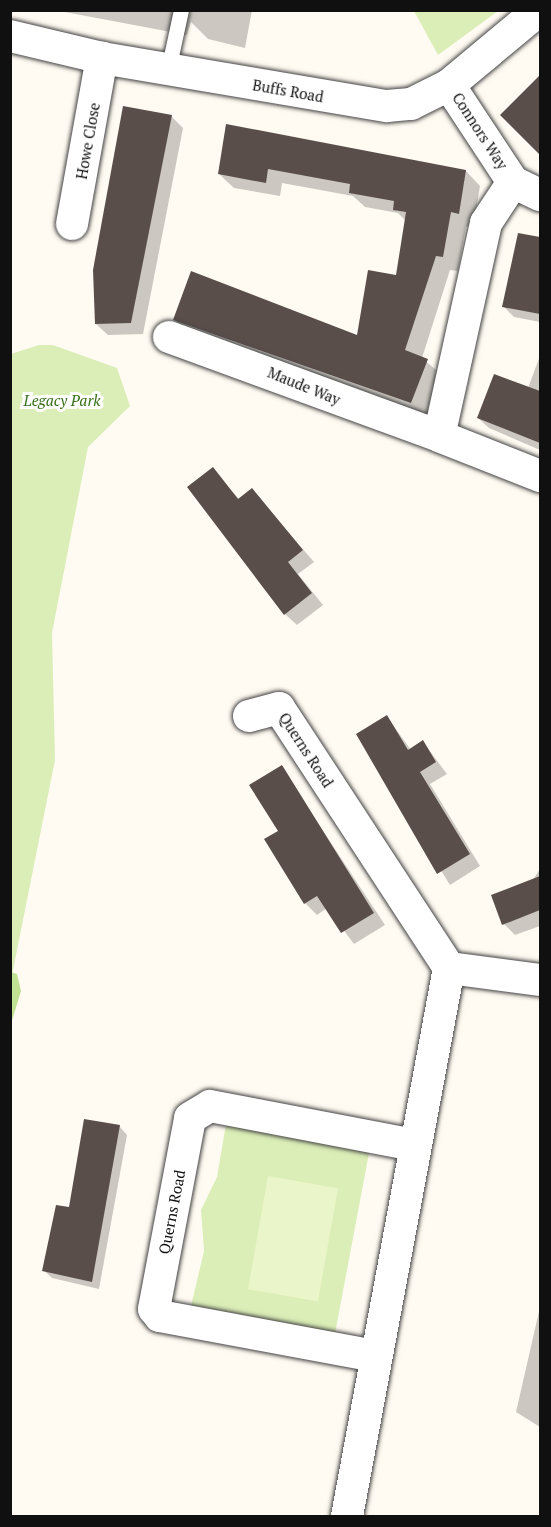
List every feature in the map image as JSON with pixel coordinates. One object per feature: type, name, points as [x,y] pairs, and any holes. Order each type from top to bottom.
[{"type":"street","name":"Buffs Road","points":[[10,36],[102,58],[387,106],[411,104],[449,85],[539,10]]},
{"type":"street","name":"Howe Close","points":[[72,224],[102,58]]},
{"type":"street","name":"Connors Way","points":[[449,85],[527,189]]},
{"type":"street","points":[[439,436],[486,223],[527,189]]},
{"type":"street","name":"Maude Way","points":[[169,336],[540,476]]},
{"type":"street","name":"Querns Road","points":[[249,716],[279,708],[449,968]]},
{"type":"street","points":[[347,1516],[449,968],[540,980]]},
{"type":"street","name":"Querns Road","points":[[375,1356],[160,1316],[154,1309],[190,1119],[210,1106],[415,1145]]},
{"type":"lane","points":[[168,70],[181,10]]},
{"type":"green space","points":[[414,11],[498,11],[438,55]]},
{"type":"green space","name":"Legacy Park","points":[[39,345],[53,345],[117,368],[130,406],[88,447],[52,633],[55,760],[11,980],[11,354]]},
{"type":"green space","points":[[11,972],[17,974],[21,991],[11,1024]]},
{"type":"green space","points":[[226,1124],[369,1153],[334,1339],[191,1306],[204,1251],[201,1210],[217,1177]]},
{"type":"green space","points":[[268,1176],[338,1188],[318,1302],[248,1289]]},
{"type":"building","points":[[540,75],[540,155],[500,115]]},
{"type":"building","points":[[123,106],[172,115],[131,323],[95,324],[93,270]]},
{"type":"building","points":[[226,124],[466,170],[459,214],[451,212],[443,257],[436,256],[405,350],[428,359],[411,403],[173,320],[191,271],[357,335],[368,270],[396,275],[406,212],[393,210],[394,201],[349,193],[350,184],[268,169],[266,183],[218,174]]},
{"type":"building","points":[[518,233],[540,237],[540,314],[502,307]]},
{"type":"building","points":[[494,374],[540,391],[540,443],[477,418]]},
{"type":"building","points":[[213,467],[238,499],[252,488],[303,550],[288,562],[312,593],[284,615],[187,487]]},
{"type":"building","points":[[387,715],[408,750],[423,740],[436,762],[420,772],[470,854],[437,874],[356,734]]},
{"type":"building","points":[[282,765],[374,913],[341,933],[317,896],[304,904],[264,839],[278,831],[249,785]]},
{"type":"building","points":[[540,876],[540,910],[502,925],[491,895]]},
{"type":"building","points":[[84,1119],[120,1125],[92,1282],[42,1271],[56,1205],[69,1207]]}]
